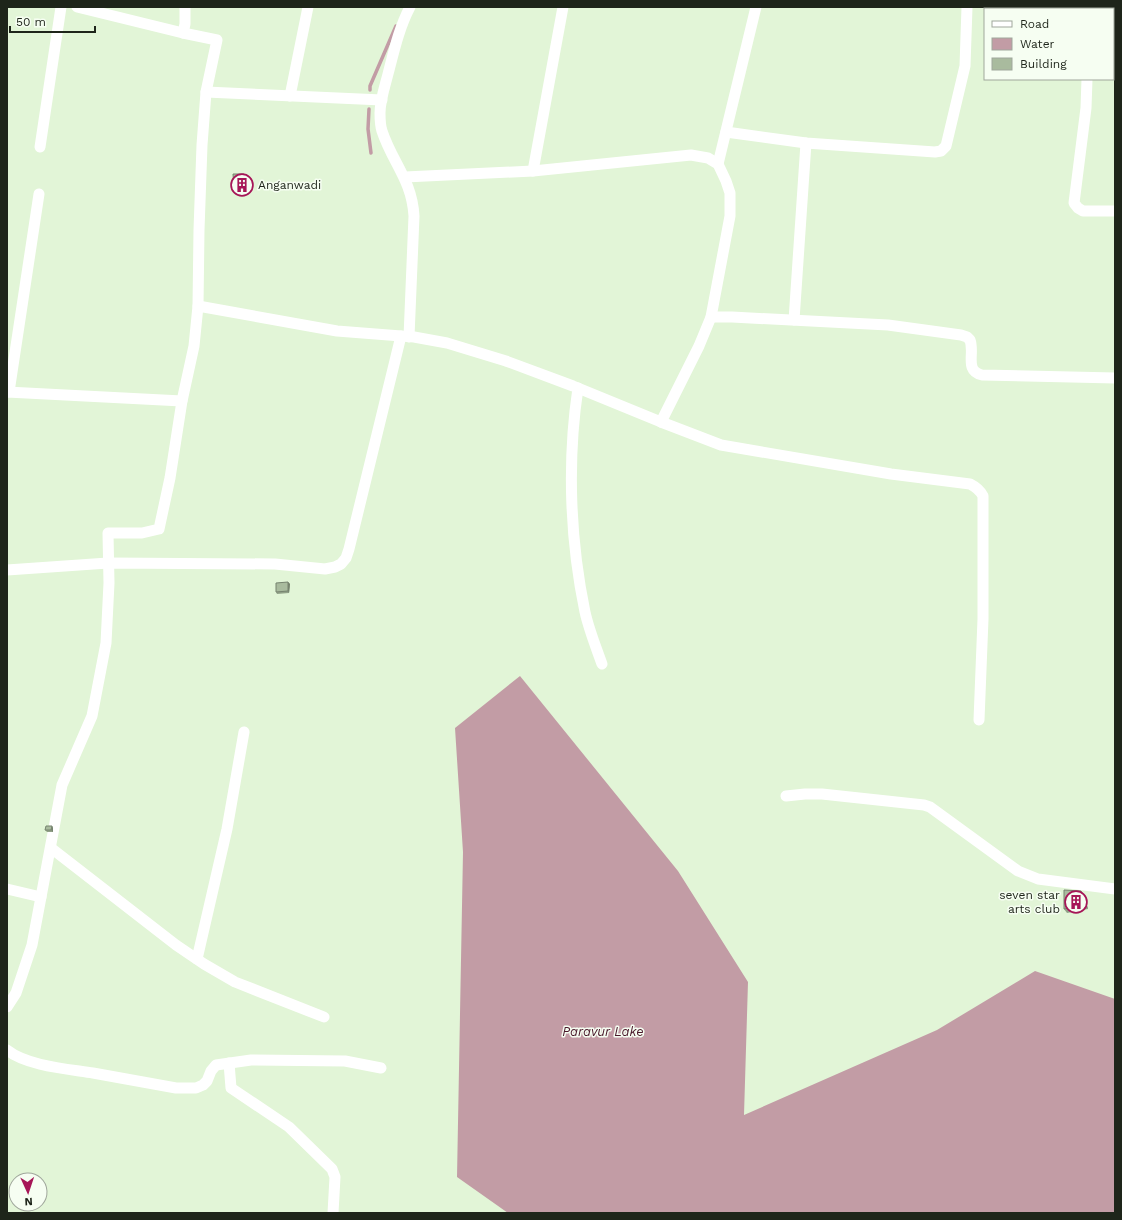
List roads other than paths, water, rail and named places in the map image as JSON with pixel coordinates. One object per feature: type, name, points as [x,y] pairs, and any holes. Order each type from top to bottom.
[{"type":"street","points":[[40,147],[61,7]]},
{"type":"street","points":[[7,1007],[16,993],[32,945],[62,785],[92,716],[106,643],[109,583],[108,533],[142,533],[159,529],[170,478],[182,401],[194,346],[198,306],[199,230],[206,92],[217,40],[77,7]]},
{"type":"street","points":[[183,33],[185,24],[185,7]]},
{"type":"street","points":[[290,96],[308,7]]},
{"type":"street","points":[[7,570],[108,563],[275,564],[335,568],[346,558],[350,549],[405,336],[414,202],[405,177],[382,131],[380,117],[382,100],[400,32],[404,18],[410,7]]},
{"type":"street","points":[[534,171],[563,7]]},
{"type":"street","points":[[718,164],[756,7]]},
{"type":"street","points":[[726,132],[806,143],[935,152],[941,151],[946,146],[965,66],[967,7]]},
{"type":"street","points":[[1087,80],[1086,108],[1074,203],[1083,211],[1115,211]]},
{"type":"street","points":[[206,92],[382,100]]},
{"type":"street","points":[[794,320],[806,143]]},
{"type":"street","points":[[405,177],[534,171],[691,156],[708,158],[718,164],[730,193],[730,216],[710,317],[699,346],[661,422]]},
{"type":"street","points":[[39,194],[12,339],[8,392],[182,401]]},
{"type":"street","points":[[198,306],[337,331],[405,336],[447,343],[499,359],[578,388],[722,445],[891,474],[970,484],[975,486],[983,496],[983,619],[979,720]]},
{"type":"street","points":[[710,317],[888,325],[961,335],[967,337],[972,343],[971,366],[977,374],[1115,378]]},
{"type":"street","points":[[578,388],[573,431],[572,505],[578,570],[582,594],[586,614],[602,664]]},
{"type":"street","points":[[196,959],[227,829],[244,732]]},
{"type":"street","points":[[786,796],[822,794],[924,805],[930,807],[1018,871],[1028,876],[1038,879],[1115,889]]},
{"type":"street","points":[[51,848],[196,959],[235,982],[324,1017]]},
{"type":"street","points":[[7,889],[41,897]]},
{"type":"street","points":[[7,1050],[12,1054],[32,1062],[176,1088],[196,1088],[203,1085],[216,1065],[251,1060],[345,1061],[381,1068]]},
{"type":"street","points":[[229,1063],[231,1088],[289,1127],[326,1161],[332,1169],[335,1177],[333,1213]]},
{"type":"water","name":"Paravur Lake","points":[[520,676],[678,871],[748,982],[744,1115],[937,1030],[1035,971],[1115,999],[1115,1213],[508,1213],[457,1177],[463,852],[455,728]]},
{"type":"waterway","points":[[370,90],[370,86],[396,26]]},
{"type":"waterway","points":[[369,109],[368,129],[371,153]]},
{"type":"place","name":"Anganwadi","points":[[242,185]]},
{"type":"place","name":"seven star arts club","points":[[1076,902]]}]
